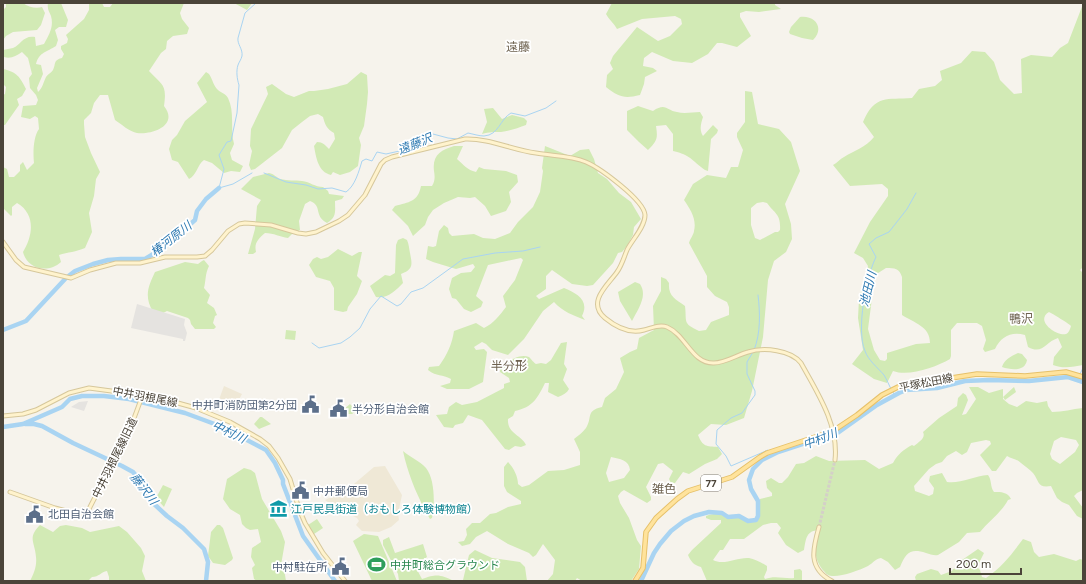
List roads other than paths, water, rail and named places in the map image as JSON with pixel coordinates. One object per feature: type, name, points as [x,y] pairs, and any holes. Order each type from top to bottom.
[{"type":"main road","name":"平塚松田線","points":[[635,581],[643,568],[645,539],[648,528],[656,518],[683,495],[695,488],[732,477],[767,453],[834,432],[857,416],[882,395],[891,390],[907,385],[983,374],[1017,376],[1066,372],[1083,377]]},
{"type":"street","points":[[3,242],[16,260],[24,267],[71,278],[90,270],[116,263],[140,263],[165,257],[205,256],[228,231],[239,224],[271,225],[302,234],[316,232],[348,215],[365,195],[378,168],[384,160],[436,146],[470,139],[494,143],[537,154],[578,159],[592,164],[607,174],[634,198],[645,214],[643,224],[627,250],[622,265],[600,295],[598,305],[602,315],[609,321],[629,331],[638,331],[660,326],[668,328],[679,336],[702,360],[709,363],[723,362],[756,350],[771,350],[791,354],[798,358],[828,416],[834,432],[836,442],[835,460]]},
{"type":"street","name":"中井羽根尾線","points":[[3,416],[22,414],[36,410],[78,390],[97,389],[177,402],[212,414],[247,432],[269,446],[290,479],[299,509],[316,543],[345,581]]},
{"type":"street","name":"中井羽根尾線旧道","points":[[10,492],[55,508],[80,514],[90,510],[116,460],[143,396]]},
{"type":"street","points":[[818,527],[814,549],[815,563],[822,574],[832,581]]},
{"type":"waterway","name":"椿河原川","points":[[252,173],[233,184],[219,188],[224,169],[219,155],[227,142],[231,141],[237,113],[239,85],[237,70],[242,57],[238,38],[245,13],[256,3]]},
{"type":"waterway","name":"遠藤沢","points":[[264,173],[286,182],[306,185],[318,189],[332,188],[346,192],[352,186],[362,161],[366,159],[372,161],[377,152],[386,154],[404,150],[418,140],[433,134],[457,139],[468,133],[482,136],[489,135],[493,133],[511,113],[525,116],[546,108],[556,101]]},
{"type":"waterway","name":"椿河原川","points":[[3,330],[26,321],[66,278],[75,271],[108,260],[145,259],[163,248],[195,220],[197,211],[206,199],[219,188]]},
{"type":"waterway","name":"池田川","points":[[891,389],[884,375],[866,354],[862,342],[863,304],[872,266],[876,257],[869,244],[876,238],[889,232],[907,209],[916,193]]},
{"type":"waterway","points":[[312,343],[319,348],[341,343],[360,328],[370,309],[381,296],[397,306],[401,304],[411,292],[423,288],[463,259],[495,253],[523,251],[540,247]]},
{"type":"waterway","points":[[754,350],[759,330],[758,295]]},
{"type":"waterway","points":[[753,352],[747,362],[747,374],[755,391],[755,395],[742,413],[731,418],[717,430],[716,444],[726,456],[731,466],[768,450],[768,452]]},
{"type":"waterway","points":[[1080,374],[1083,368]]},
{"type":"waterway","name":"中村川","points":[[641,581],[654,553],[660,544],[671,531],[684,521],[694,516],[709,512],[722,513],[728,517],[739,516],[748,521],[756,520],[758,516],[758,501],[751,489],[749,480],[753,469],[762,460],[778,452],[839,432],[877,405],[899,393],[906,390],[937,388],[965,381],[1029,381],[1068,377],[1083,382]]},
{"type":"waterway","name":"池田川","points":[[893,392],[895,396]]},
{"type":"waterway","name":"中村川","points":[[3,427],[23,424],[62,407],[70,399],[82,396],[104,396],[129,399],[185,413],[220,426],[266,450],[275,463],[283,480],[283,484],[303,536],[335,581]]},
{"type":"waterway","name":"藤沢川","points":[[25,424],[42,426],[133,472],[143,484],[153,503],[183,528],[204,549],[208,562],[206,581]]},
{"type":"tunnel","points":[[819,527],[835,460]]},
{"type":"place","name":"中井町消防団第2分団","points":[[310,405]]},
{"type":"place","name":"半分形自治会館","points":[[339,409]]},
{"type":"place","name":"中井郵便局","points":[[300,491]]},
{"type":"place","name":"江戸民具街道（おもしろ体験博物館）","points":[[278,509]]},
{"type":"place","name":"北田自治会館","points":[[35,514]]},
{"type":"place","name":"中井町総合グラウンド","points":[[377,565]]},
{"type":"place","name":"中村駐在所","points":[[340,567]]},
{"type":"district","name":"遠藤","points":[[518,47]]},
{"type":"district","name":"鴨沢","points":[[1021,319]]},
{"type":"district","name":"半分形","points":[[509,366]]},
{"type":"district","name":"雑色","points":[[664,489]]}]
